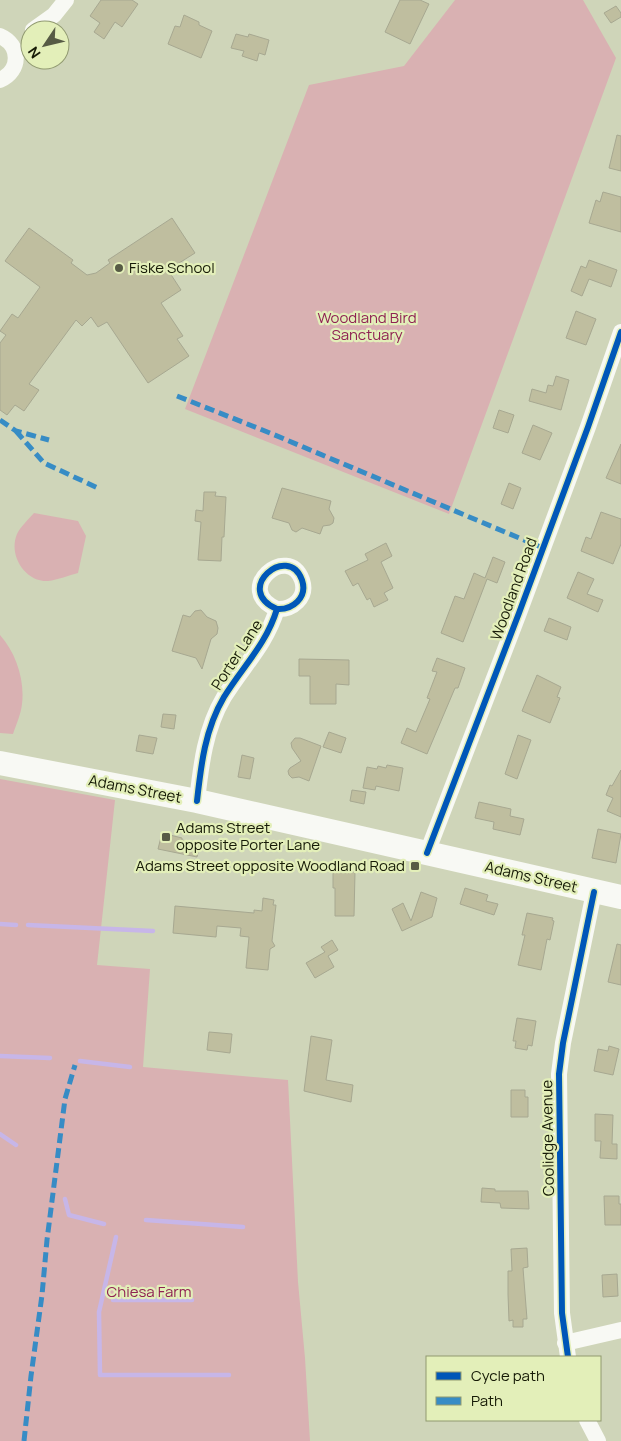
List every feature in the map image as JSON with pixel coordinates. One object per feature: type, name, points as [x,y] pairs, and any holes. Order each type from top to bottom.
[{"type":"main road","name":"Adams Street","points":[[0,763],[197,801],[621,898]]},
{"type":"street","points":[[46,20],[58,11],[66,0]]},
{"type":"street","points":[[0,80],[9,75],[15,68],[16,53],[6,40],[20,35]]},
{"type":"street","name":"Woodland Road","points":[[427,853],[585,436],[621,332]]},
{"type":"street","name":"Porter Lane","points":[[197,801],[203,750],[218,708],[267,635],[276,609]]},
{"type":"street","name":"Coolidge Avenue","points":[[566,1350],[562,1313],[559,1074],[563,1043],[594,892]]},
{"type":"street","points":[[566,1350],[621,1330]]},
{"type":"street","points":[[588,1421],[598,1441]]},
{"type":"green space","name":"Woodland Bird Sanctuary","points":[[455,0],[583,0],[616,58],[449,514],[185,409],[309,85],[404,66]]},
{"type":"green space","points":[[34,513],[78,521],[86,536],[78,573],[48,581],[32,577],[21,566],[15,550],[15,542],[17,534]]},
{"type":"green space","points":[[0,635],[11,650],[21,676],[23,695],[20,716],[13,734],[0,733]]},
{"type":"green space","name":"Chiesa Farm","points":[[0,779],[115,800],[97,965],[150,969],[143,1067],[288,1080],[298,1282],[310,1441],[0,1441]]},
{"type":"building","points":[[101,0],[132,0],[138,4],[122,27],[115,22],[104,39],[94,32],[100,23],[90,16]]},
{"type":"building","points":[[400,0],[420,0],[429,4],[410,44],[385,32]]},
{"type":"building","points":[[616,6],[621,13],[621,17],[611,23],[604,13]]},
{"type":"building","points":[[184,15],[212,31],[201,58],[168,44],[175,26],[180,27]]},
{"type":"building","points":[[236,34],[248,37],[249,34],[269,40],[265,55],[259,53],[257,61],[242,56],[244,51],[231,48]]},
{"type":"building","points":[[617,135],[621,136],[621,171],[609,168]]},
{"type":"building","points":[[603,192],[621,197],[621,232],[589,223],[596,200],[600,202]]},
{"type":"building","points":[[172,218],[195,253],[168,270],[181,290],[161,303],[183,336],[177,339],[189,356],[148,383],[107,322],[98,327],[91,317],[82,326],[76,320],[29,384],[39,390],[24,411],[15,405],[7,415],[0,410],[0,343],[6,335],[0,331],[12,314],[18,318],[40,287],[5,261],[29,228],[73,260],[71,263],[87,275],[96,273],[110,263],[108,260]]},
{"type":"building","points":[[589,260],[617,270],[611,287],[589,279],[582,296],[571,291],[581,266],[586,268]]},
{"type":"building","points":[[576,311],[596,319],[586,345],[566,338]]},
{"type":"building","points":[[556,376],[569,380],[561,410],[529,401],[532,389],[546,393],[548,385],[553,386]]},
{"type":"building","points":[[499,410],[514,415],[508,433],[493,428]]},
{"type":"building","points":[[533,425],[552,433],[540,460],[522,453]]},
{"type":"building","points":[[621,444],[621,484],[606,478]]},
{"type":"building","points":[[509,483],[521,488],[513,509],[501,504]]},
{"type":"building","points":[[282,488],[331,501],[329,509],[334,518],[333,523],[323,526],[320,534],[302,528],[296,532],[292,530],[289,523],[272,518]]},
{"type":"building","points":[[204,492],[216,492],[215,496],[226,497],[221,561],[198,560],[201,522],[195,521],[196,510],[203,511]]},
{"type":"building","points":[[601,512],[621,519],[621,544],[613,564],[581,551],[586,537],[591,539]]},
{"type":"building","points":[[386,543],[392,556],[381,562],[393,588],[384,593],[388,600],[374,607],[370,598],[367,600],[358,583],[353,586],[345,571],[368,560],[365,554]]},
{"type":"building","points":[[493,557],[505,562],[497,583],[487,579],[463,642],[441,633],[455,596],[464,599],[474,573],[485,578]]},
{"type":"building","points":[[578,572],[594,579],[587,594],[603,600],[598,612],[567,598]]},
{"type":"building","points":[[201,610],[207,617],[216,621],[218,628],[217,634],[211,639],[202,669],[196,658],[172,651],[183,615],[190,617],[195,611]]},
{"type":"building","points":[[549,618],[571,627],[567,640],[544,631]]},
{"type":"building","points":[[437,658],[465,668],[458,688],[455,688],[427,754],[401,743],[407,728],[416,732],[430,699],[427,698],[437,672],[432,671]]},
{"type":"building","points":[[299,659],[349,660],[349,685],[336,684],[336,704],[310,704],[310,676],[299,676]]},
{"type":"building","points":[[537,675],[561,687],[557,697],[560,698],[550,723],[522,711]]},
{"type":"building","points":[[163,714],[176,715],[174,729],[161,727]]},
{"type":"building","points":[[329,732],[346,738],[341,753],[323,747]]},
{"type":"building","points":[[139,735],[157,738],[153,754],[136,751]]},
{"type":"building","points":[[518,735],[531,740],[517,779],[505,774]]},
{"type":"building","points":[[295,738],[321,746],[309,781],[299,777],[292,778],[289,775],[288,771],[290,768],[301,761],[292,748],[291,743]]},
{"type":"building","points":[[242,755],[254,758],[250,779],[238,777]]},
{"type":"building","points":[[387,765],[403,768],[399,791],[376,786],[375,790],[363,788],[367,767],[377,769],[378,766],[386,768]]},
{"type":"building","points":[[621,770],[621,817],[607,811],[613,798],[606,795],[610,785],[612,786]]},
{"type":"building","points":[[352,790],[366,792],[364,804],[350,801]]},
{"type":"building","points":[[479,802],[511,809],[510,816],[524,819],[520,835],[493,829],[494,822],[475,818]]},
{"type":"building","points":[[598,829],[621,834],[616,863],[592,858]]},
{"type":"building","points":[[162,833],[200,844],[197,857],[158,849]]},
{"type":"building","points":[[333,872],[355,872],[354,916],[335,916]]},
{"type":"building","points":[[465,888],[488,895],[486,901],[498,904],[494,915],[460,904]]},
{"type":"building","points":[[421,892],[437,898],[432,917],[402,931],[392,909],[403,903],[411,921]]},
{"type":"building","points":[[263,898],[274,900],[273,905],[276,905],[272,941],[275,946],[270,949],[268,970],[246,968],[249,937],[240,936],[241,928],[217,926],[216,937],[173,933],[175,906],[254,913],[254,910],[262,911]]},
{"type":"building","points":[[527,913],[553,918],[552,920],[554,921],[550,940],[547,939],[541,970],[518,965],[525,935],[522,935]]},
{"type":"building","points":[[332,940],[338,950],[328,956],[334,967],[315,978],[306,963],[325,952],[321,947]]},
{"type":"building","points":[[617,944],[621,945],[621,985],[608,982]]},
{"type":"building","points":[[517,1018],[536,1021],[532,1046],[528,1045],[527,1050],[515,1048],[516,1041],[513,1041]]},
{"type":"building","points":[[209,1032],[232,1034],[230,1053],[207,1050]]},
{"type":"building","points":[[311,1036],[332,1040],[326,1080],[353,1085],[351,1102],[304,1091]]},
{"type":"building","points":[[609,1046],[619,1049],[613,1075],[594,1071],[598,1049],[608,1051]]},
{"type":"building","points":[[511,1090],[525,1090],[525,1097],[528,1097],[528,1117],[511,1117]]},
{"type":"building","points":[[595,1114],[613,1115],[612,1144],[617,1144],[617,1159],[600,1158],[601,1141],[595,1141]]},
{"type":"building","points":[[482,1188],[495,1189],[495,1191],[528,1191],[529,1209],[501,1208],[500,1203],[481,1202]]},
{"type":"building","points":[[604,1196],[619,1196],[621,1225],[605,1225]]},
{"type":"building","points":[[527,1248],[528,1267],[523,1268],[527,1319],[523,1319],[523,1327],[513,1327],[513,1320],[509,1321],[508,1294],[508,1271],[512,1271],[511,1249]]},
{"type":"building","points":[[617,1274],[618,1296],[603,1297],[602,1275]]},
{"type":"waterway","points":[[0,924],[16,925]]},
{"type":"waterway","points":[[28,925],[153,931]]},
{"type":"waterway","points":[[0,1056],[50,1058]]},
{"type":"waterway","points":[[80,1061],[130,1067]]},
{"type":"waterway","points":[[0,1134],[16,1145]]},
{"type":"waterway","points":[[65,1199],[69,1215],[104,1224]]},
{"type":"waterway","points":[[146,1220],[243,1227]]},
{"type":"waterway","points":[[116,1237],[99,1312],[100,1375],[229,1375]]},
{"type":"waterway","points":[[113,1300],[192,1300]]},
{"type":"marked path","points":[[177,396],[543,548]]},
{"type":"marked path","points":[[0,420],[16,431],[49,440]]},
{"type":"marked path","points":[[16,431],[44,463],[98,488]]},
{"type":"marked path","points":[[24,1441],[65,1099],[75,1065]]},
{"type":"cycle path","points":[[427,853],[519,613],[621,332]]},
{"type":"cycle path","points":[[197,801],[208,734],[224,697],[267,634],[277,609],[293,605],[303,592],[302,580],[295,570],[286,566],[276,567],[267,573],[261,581],[260,591],[265,601],[277,609]]},
{"type":"cycle path","points":[[568,1356],[562,1313],[559,1074],[563,1043],[594,892]]},
{"type":"place","name":"Fiske School","points":[[119,268]]},
{"type":"place","name":"Adams Street opposite Porter Lane","points":[[166,837]]},
{"type":"place","name":"Adams Street opposite Woodland Road","points":[[415,866]]}]
